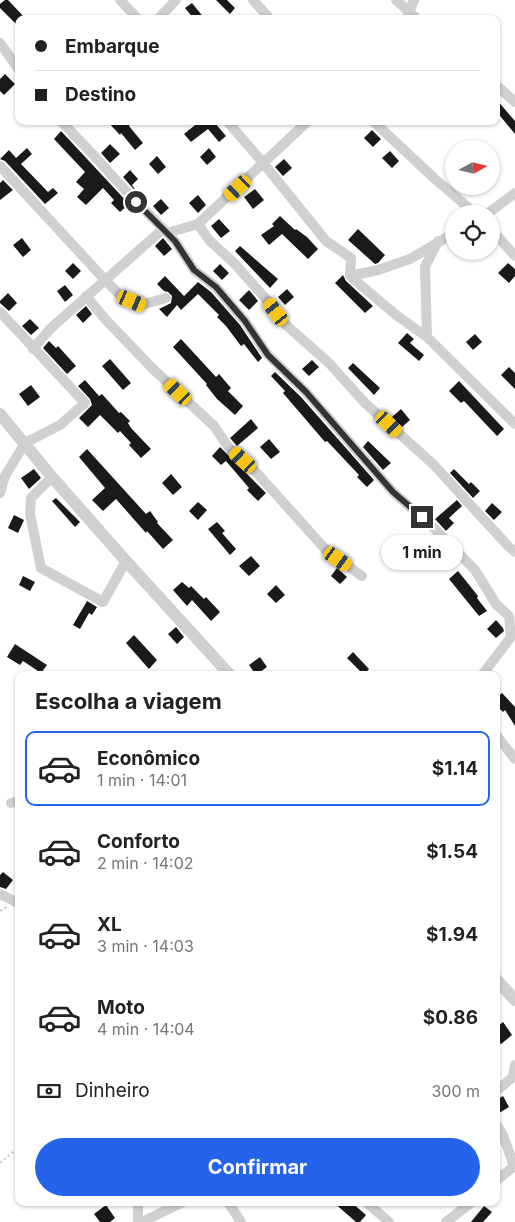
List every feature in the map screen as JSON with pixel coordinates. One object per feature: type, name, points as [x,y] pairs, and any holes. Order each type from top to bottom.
[{"type":"street","points":[[120,0],[134,15]]},
{"type":"street","points":[[162,15],[176,0]]},
{"type":"street","points":[[253,0],[266,15]]},
{"type":"street","points":[[396,0],[409,15]]},
{"type":"street","points":[[411,15],[414,0]]},
{"type":"street","points":[[0,43],[15,64]]},
{"type":"street","points":[[500,88],[515,102]]},
{"type":"street","points":[[65,125],[175,241],[194,270],[216,287],[245,321],[268,355],[306,392],[393,492],[436,530],[475,570],[496,604],[512,620],[511,637],[485,671]]},
{"type":"street","points":[[230,125],[326,241],[351,258],[350,276]]},
{"type":"street","points":[[33,349],[86,296],[165,231],[198,224],[304,125]]},
{"type":"street","points":[[377,125],[465,205]]},
{"type":"street","points":[[0,166],[122,297],[141,305],[166,298]]},
{"type":"street","points":[[499,205],[515,193]]},
{"type":"street","points":[[198,224],[209,240],[260,291],[286,325],[329,363],[365,403],[434,464],[515,552]]},
{"type":"street","points":[[350,276],[378,270],[410,259],[445,238]]},
{"type":"street","points":[[500,240],[515,256]]},
{"type":"street","points":[[427,337],[425,267],[438,241]]},
{"type":"street","points":[[350,276],[396,315],[427,337],[458,365],[515,424]]},
{"type":"street","points":[[86,296],[153,369],[214,426],[229,448],[256,472],[326,550],[362,576]]},
{"type":"street","points":[[0,312],[85,403],[60,425],[25,443],[5,476],[0,493]]},
{"type":"street","points":[[0,414],[52,477],[223,671]]},
{"type":"street","points":[[52,477],[31,498],[30,514],[41,568],[103,602],[126,561]]},
{"type":"street","points":[[500,740],[515,759]]},
{"type":"street","points":[[0,894],[15,902]]},
{"type":"street","points":[[500,983],[515,1000]]},
{"type":"street","points":[[500,1088],[513,1077],[515,1065]]},
{"type":"street","points":[[500,1130],[514,1166],[500,1178]]},
{"type":"street","points":[[138,1206],[138,1222]]},
{"type":"street","points":[[142,1222],[175,1206]]},
{"type":"street","points":[[231,1206],[241,1222]]},
{"type":"street","points":[[371,1206],[389,1222]]},
{"type":"street","points":[[446,1222],[467,1206]]},
{"type":"path","points":[[0,1163],[15,1151]]},
{"type":"building","points":[[8,0],[22,15],[15,15],[15,23],[0,8],[0,4]]},
{"type":"building","points":[[216,0],[227,0],[235,8],[230,14]]},
{"type":"building","points":[[192,3],[202,15],[191,15],[185,8]]},
{"type":"building","points":[[5,74],[15,84],[4,95],[0,91],[0,79]]},
{"type":"building","points":[[500,104],[515,121],[515,134],[500,116]]},
{"type":"building","points":[[111,125],[130,125],[143,143],[135,150],[121,133],[120,135]]},
{"type":"building","points":[[195,125],[217,125],[226,136],[219,142],[208,129],[191,142],[184,134]]},
{"type":"building","points":[[372,130],[381,139],[373,147],[364,138]]},
{"type":"building","points":[[61,131],[129,204],[120,212],[111,203],[114,200],[103,188],[86,205],[77,197],[84,189],[76,182],[85,172],[54,139]]},
{"type":"building","points":[[110,144],[120,154],[110,163],[101,153]]},
{"type":"building","points":[[27,148],[32,154],[21,164],[48,192],[53,188],[58,193],[45,204],[5,161],[0,159],[9,150],[16,158]]},
{"type":"building","points":[[209,148],[216,157],[207,165],[200,157]]},
{"type":"building","points":[[390,151],[399,161],[392,168],[382,158]]},
{"type":"building","points":[[157,156],[166,167],[158,174],[149,164]]},
{"type":"building","points":[[284,159],[292,168],[283,176],[275,167]]},
{"type":"building","points":[[130,170],[138,179],[132,185],[138,194],[123,177]]},
{"type":"building","points":[[3,180],[13,190],[0,200],[0,183]]},
{"type":"building","points":[[255,189],[264,200],[253,209],[244,197]]},
{"type":"building","points":[[198,195],[206,205],[198,213],[189,203]]},
{"type":"building","points":[[161,199],[169,208],[161,215],[153,206]]},
{"type":"building","points":[[280,216],[295,230],[307,237],[318,249],[308,259],[282,234],[269,245],[261,235],[274,226],[272,224]]},
{"type":"building","points":[[219,219],[230,231],[221,238],[211,226]]},
{"type":"building","points":[[358,229],[385,255],[378,263],[375,264],[348,240]]},
{"type":"building","points":[[22,238],[31,250],[23,257],[13,245]]},
{"type":"building","points":[[163,238],[172,249],[164,256],[155,246]]},
{"type":"building","points":[[240,246],[278,279],[270,288],[235,251]]},
{"type":"building","points":[[73,263],[81,271],[73,279],[65,271]]},
{"type":"building","points":[[508,263],[515,269],[515,276],[509,283],[498,273]]},
{"type":"building","points":[[220,264],[229,273],[222,280],[213,271]]},
{"type":"building","points":[[343,275],[346,281],[373,306],[365,313],[335,283]]},
{"type":"building","points":[[165,276],[184,296],[198,282],[211,292],[240,325],[262,358],[258,362],[244,344],[241,346],[217,317],[219,315],[198,294],[181,310],[177,305],[167,317],[159,309],[171,303],[172,296],[157,284]]},
{"type":"building","points":[[65,285],[73,295],[65,302],[57,291]]},
{"type":"building","points":[[287,289],[294,297],[285,305],[278,297]]},
{"type":"building","points":[[249,290],[258,301],[249,310],[239,300]]},
{"type":"building","points":[[8,293],[17,303],[9,311],[0,303]]},
{"type":"building","points":[[86,306],[92,314],[83,323],[76,315]]},
{"type":"building","points":[[30,319],[39,328],[31,335],[22,326]]},
{"type":"building","points":[[407,333],[414,339],[410,343],[424,355],[419,361],[398,343]]},
{"type":"building","points":[[475,334],[482,342],[473,350],[466,342]]},
{"type":"building","points":[[181,339],[216,377],[219,374],[231,388],[228,391],[243,406],[235,415],[217,399],[207,384],[173,347]]},
{"type":"building","points":[[49,341],[56,348],[58,346],[76,366],[67,374],[43,348]]},
{"type":"building","points":[[110,359],[131,383],[123,390],[102,366]]},
{"type":"building","points":[[312,360],[319,367],[309,376],[302,369]]},
{"type":"building","points":[[353,363],[380,388],[374,395],[348,368]]},
{"type":"building","points":[[509,367],[515,373],[515,389],[501,375]]},
{"type":"building","points":[[275,372],[301,397],[374,480],[367,487],[357,477],[359,475],[327,441],[325,442],[283,393],[285,391],[271,376]]},
{"type":"building","points":[[85,380],[99,396],[102,394],[119,413],[121,412],[130,421],[128,423],[131,428],[151,449],[141,458],[120,431],[118,433],[100,415],[88,427],[79,418],[92,405],[90,399],[78,386]]},
{"type":"building","points":[[459,381],[504,429],[497,436],[464,401],[461,403],[449,391]]},
{"type":"building","points":[[31,385],[40,397],[28,406],[19,394]]},
{"type":"building","points":[[401,409],[410,420],[402,427],[392,417]]},
{"type":"building","points":[[251,419],[258,428],[237,446],[230,438]]},
{"type":"building","points":[[269,439],[280,452],[271,459],[260,447]]},
{"type":"building","points":[[368,441],[391,463],[383,470],[363,447]]},
{"type":"building","points":[[220,447],[266,493],[258,501],[247,490],[249,488],[226,461],[221,465],[212,456]]},
{"type":"building","points":[[87,449],[146,514],[150,511],[157,523],[173,540],[163,549],[116,499],[103,511],[92,500],[105,488],[79,457]]},
{"type":"building","points":[[34,469],[41,478],[29,489],[21,478]]},
{"type":"building","points":[[454,469],[469,484],[471,482],[480,491],[473,498],[450,473]]},
{"type":"building","points":[[171,474],[182,487],[173,495],[162,483]]},
{"type":"building","points":[[56,498],[80,522],[75,527],[52,501]]},
{"type":"building","points":[[457,500],[462,506],[449,518],[454,523],[446,531],[435,519]]},
{"type":"building","points":[[198,502],[207,510],[198,520],[189,511]]},
{"type":"building","points":[[492,503],[502,512],[494,520],[485,511]]},
{"type":"building","points":[[14,515],[24,520],[18,533],[8,528]]},
{"type":"building","points":[[217,522],[225,531],[222,533],[236,549],[230,555],[208,529]]},
{"type":"building","points":[[251,556],[260,566],[249,576],[239,566]]},
{"type":"building","points":[[337,568],[347,577],[340,584],[331,576]]},
{"type":"building","points":[[458,571],[478,596],[477,598],[487,611],[479,616],[449,579]]},
{"type":"building","points":[[23,576],[35,582],[30,591],[19,585]]},
{"type":"building","points":[[182,582],[189,588],[191,586],[204,599],[206,597],[220,612],[211,621],[192,600],[187,606],[173,590]]},
{"type":"building","points":[[276,585],[285,595],[276,603],[267,594]]},
{"type":"building","points":[[87,601],[97,607],[92,615],[89,613],[80,629],[73,625]]},
{"type":"building","points":[[496,620],[504,631],[496,638],[487,629]]},
{"type":"building","points":[[176,627],[184,637],[177,644],[168,634]]},
{"type":"building","points":[[134,635],[157,660],[149,669],[126,643]]},
{"type":"building","points":[[15,644],[47,665],[42,671],[38,671],[23,661],[20,665],[7,657]]},
{"type":"building","points":[[353,652],[369,669],[367,671],[360,671],[347,658]]},
{"type":"building","points":[[260,657],[267,667],[262,671],[253,671],[249,665]]},
{"type":"building","points":[[502,693],[515,707],[515,726],[505,710],[503,712],[500,709],[500,695]]},
{"type":"building","points":[[3,872],[13,880],[6,889],[0,887],[0,875]]},
{"type":"building","points":[[503,1022],[512,1035],[501,1044],[500,1043],[500,1025]]},
{"type":"building","points":[[503,1096],[509,1107],[500,1112],[500,1098]]},
{"type":"building","points":[[107,1206],[115,1218],[110,1222],[100,1222],[94,1214]]},
{"type":"building","points":[[338,1206],[356,1206],[366,1215],[360,1222],[356,1222]]},
{"type":"building","points":[[484,1206],[492,1212],[483,1222],[471,1222]]},
{"type":"route","points":[[136,202],[175,241],[194,270],[216,287],[245,321],[268,355],[306,392],[393,492],[422,517]]}]
